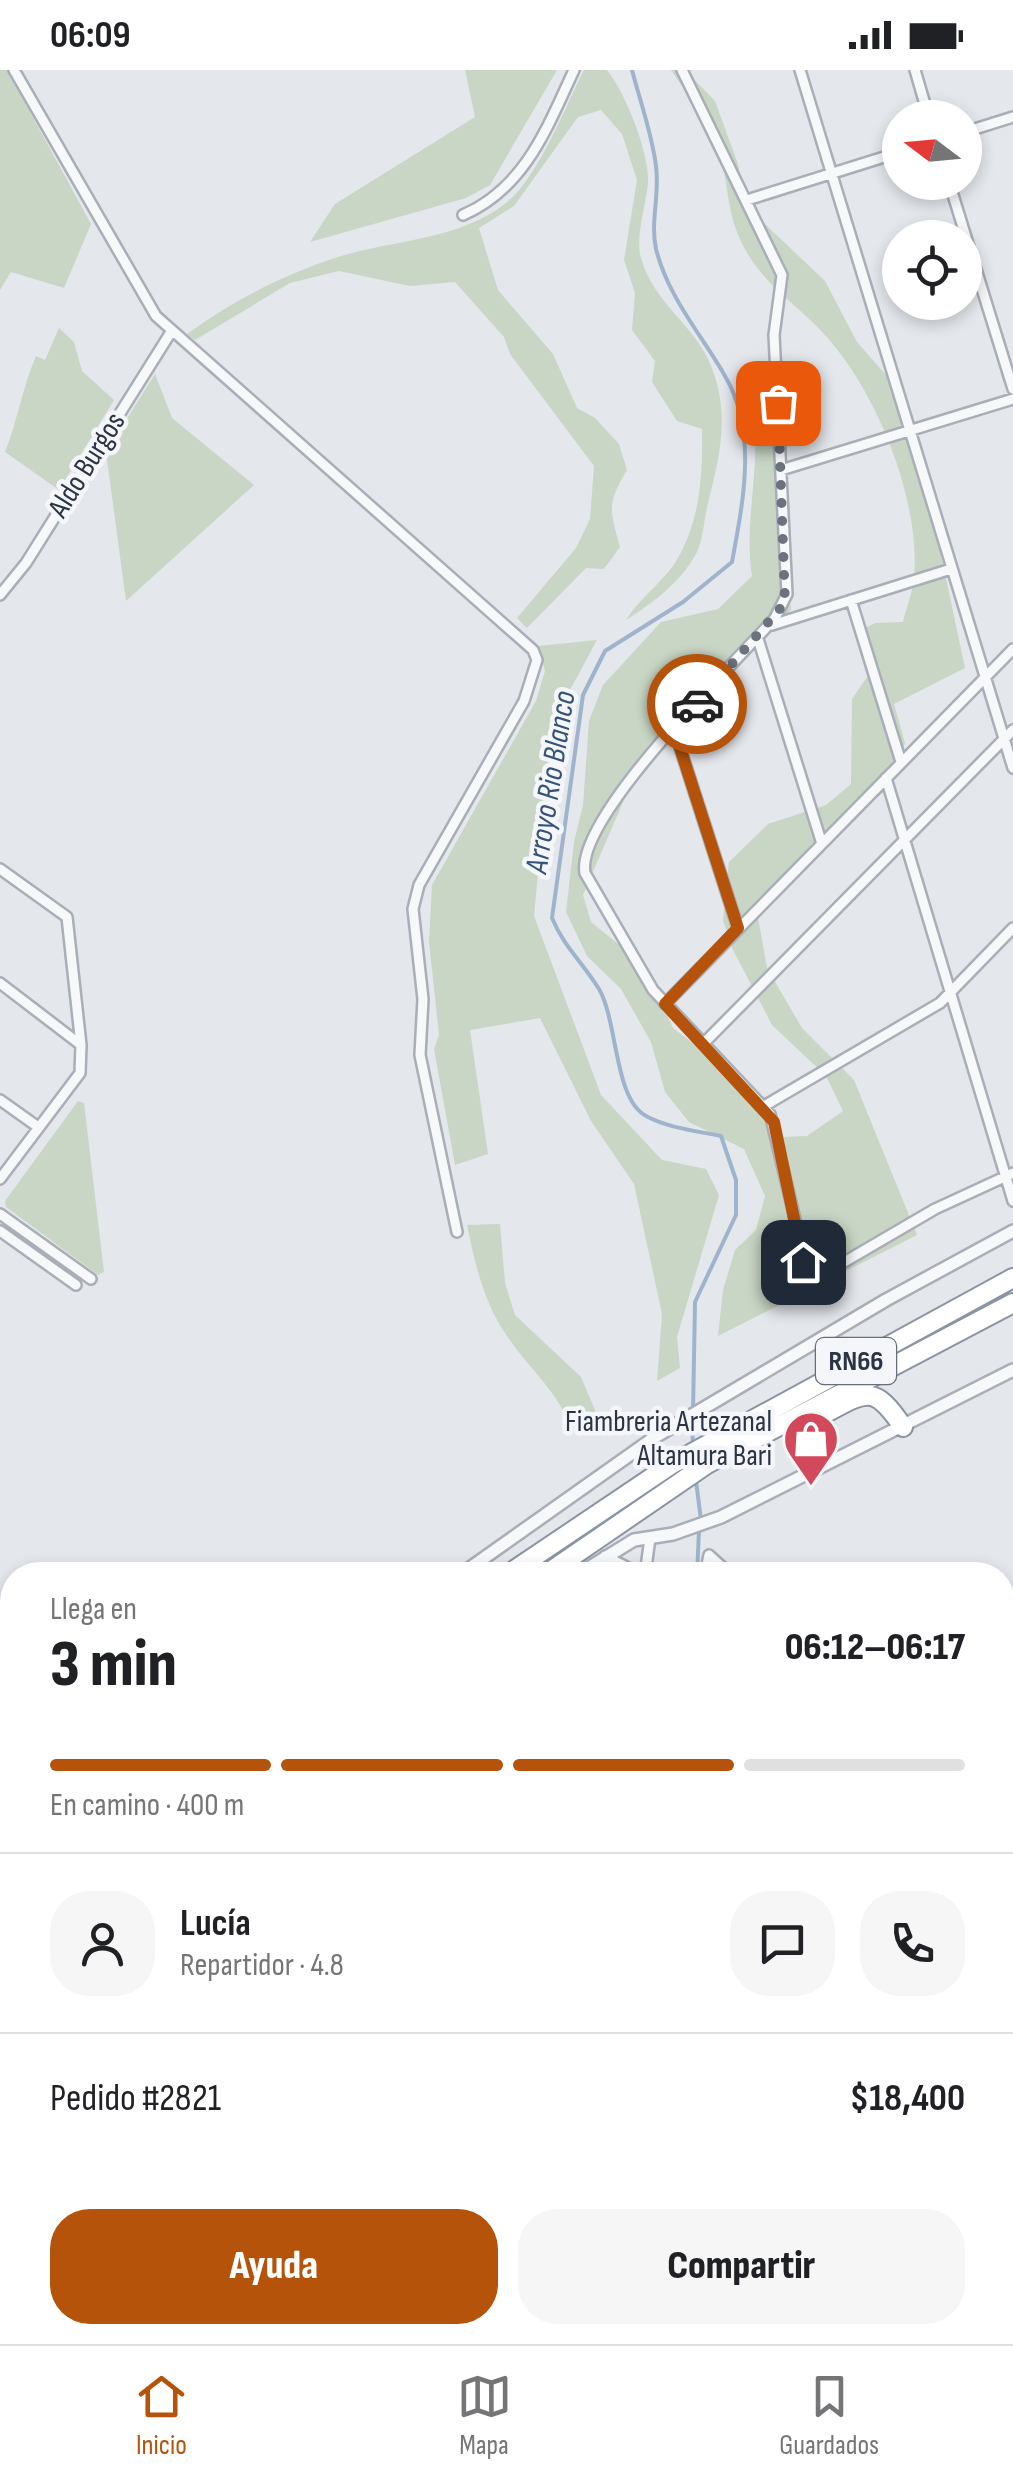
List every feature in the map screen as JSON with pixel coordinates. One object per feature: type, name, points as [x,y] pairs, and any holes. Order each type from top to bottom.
[{"type":"highway","name":"RN66","points":[[707,1462],[1013,1278]]},
{"type":"highway","name":"RN66","points":[[529,1562],[677,1476],[1013,1303]]},
{"type":"highway","points":[[677,1476],[859,1395],[883,1398],[903,1427]]},
{"type":"highway","name":"RN66","points":[[562,1562],[677,1476]]},
{"type":"street","points":[[14,70],[156,316],[533,650],[538,660],[524,701],[419,884],[413,909],[423,1000],[420,1055],[457,1232]]},
{"type":"street","points":[[462,215],[488,204],[520,176],[574,70]]},
{"type":"street","points":[[682,70],[782,274],[774,336],[787,594],[769,626],[613,802],[584,865],[652,990],[764,1106],[774,1122],[810,1282],[935,1209],[1009,1174]]},
{"type":"street","points":[[800,70],[1013,768]]},
{"type":"street","points":[[914,70],[923,100]]},
{"type":"street","points":[[982,127],[1013,117]]},
{"type":"street","points":[[748,200],[882,158]]},
{"type":"street","points":[[955,200],[1013,390]]},
{"type":"street","name":"Aldo Burgos","points":[[0,595],[26,564],[171,332]]},
{"type":"street","points":[[781,470],[1013,399]]},
{"type":"street","points":[[769,626],[951,570]]},
{"type":"street","points":[[851,600],[901,762]]},
{"type":"street","points":[[758,639],[822,844]]},
{"type":"street","points":[[665,1004],[1013,649]]},
{"type":"street","points":[[674,729],[738,928]]},
{"type":"street","points":[[704,1044],[1013,730]]},
{"type":"street","points":[[886,778],[902,843],[1009,1174],[1013,1201]]},
{"type":"street","points":[[0,869],[67,917],[81,1044],[80,1073],[0,1179]]},
{"type":"street","points":[[764,1106],[846,1061],[949,994],[1013,928]]},
{"type":"street","points":[[0,983],[81,1044]]},
{"type":"street","points":[[0,1100],[38,1128]]},
{"type":"street","points":[[0,1214],[91,1279]]},
{"type":"street","points":[[0,1231],[76,1285]]},
{"type":"street","points":[[478,1562],[654,1438],[886,1300],[1013,1231]]},
{"type":"street","points":[[611,1562],[650,1538],[720,1516],[1013,1370]]},
{"type":"street","points":[[645,1562],[650,1538]]},
{"type":"street","points":[[616,1560],[620,1562]]},
{"type":"green space","points":[[0,70],[7,70],[91,224],[64,288],[11,272],[0,290]]},
{"type":"green space","points":[[465,70],[557,70],[490,185],[466,198],[310,242],[335,204],[475,117]]},
{"type":"green space","points":[[584,70],[607,70],[635,124],[648,171],[639,241],[641,258],[654,287],[708,359],[720,397],[721,433],[697,552],[666,590],[626,620],[673,566],[689,534],[700,483],[702,429],[677,421],[652,382],[655,361],[632,330],[635,293],[624,260],[637,180],[622,134],[601,110],[578,117],[514,206],[479,228],[498,290],[553,354],[577,408],[595,418],[619,444],[627,470],[612,508],[620,547],[604,569],[586,568],[527,628],[517,618],[576,548],[590,519],[594,466],[510,354],[504,337],[455,282],[410,286],[339,271],[290,283],[195,340],[187,334],[241,300],[298,272],[359,251],[447,232],[488,215],[518,192],[529,177]]},
{"type":"green space","points":[[671,70],[685,70],[715,101],[738,164],[747,207],[825,281],[857,342],[893,383],[926,484],[965,668],[894,704],[905,743],[884,792],[812,844],[756,906],[767,968],[802,1028],[854,1080],[917,1235],[718,1336],[723,1290],[735,1250],[756,1230],[765,1196],[744,1149],[689,1122],[665,1092],[651,1042],[621,989],[587,956],[566,912],[574,842],[583,805],[589,721],[603,685],[661,622],[718,609],[752,576],[752,406],[781,401],[772,417],[791,610],[639,765],[583,895],[591,922],[644,965],[673,1028],[729,1071],[781,1137],[807,1136],[843,1111],[826,1076],[772,1025],[732,948],[723,920],[729,862],[768,824],[826,805],[851,784],[852,699],[869,674],[859,631],[875,623],[903,622],[913,583],[914,547],[902,481],[877,415],[842,356],[749,256],[734,224],[713,133]]},
{"type":"green space","points":[[59,328],[74,342],[82,371],[114,400],[59,490],[5,452],[36,356],[45,360]]},
{"type":"green space","points":[[155,374],[172,418],[254,485],[126,601],[106,452]]},
{"type":"green space","points":[[597,640],[569,692],[540,852],[534,916],[601,1095],[662,1160],[706,1169],[719,1195],[677,1337],[680,1368],[657,1381],[662,1314],[634,1184],[591,1121],[540,1018],[470,1030],[488,1154],[455,1165],[434,1049],[439,1035],[429,942],[432,885],[536,701],[545,671],[538,646]]},
{"type":"green space","points":[[78,1101],[84,1103],[104,1272],[98,1275],[6,1207],[5,1201]]},
{"type":"green space","points":[[500,1224],[505,1283],[515,1315],[581,1377],[598,1417],[573,1432],[552,1393],[499,1323],[481,1283],[467,1225]]},
{"type":"waterway","name":"Arroyo Rio Blanco","points":[[632,70],[656,166],[656,249],[677,299],[735,398],[745,444],[743,492],[732,562],[683,602],[605,651],[583,695],[552,918],[599,989],[622,1077],[636,1107],[664,1123],[721,1136],[736,1180],[736,1215],[695,1302],[693,1412]]},
{"type":"waterway","name":"Arroyo Rio Blanco","points":[[692,1421],[693,1447]]},
{"type":"waterway","points":[[696,1481],[701,1520]]},
{"type":"waterway","points":[[698,1562],[699,1530]]},
{"type":"way so far","points":[[697,704],[758,639],[785,603],[778,403]]},
{"type":"place","name":"Fiambreria Artezanal Altamura Bari","points":[[811,1488]]},
{"type":"route","points":[[697,704],[674,729],[738,928],[665,1004],[764,1106],[774,1122],[803,1262]]}]
